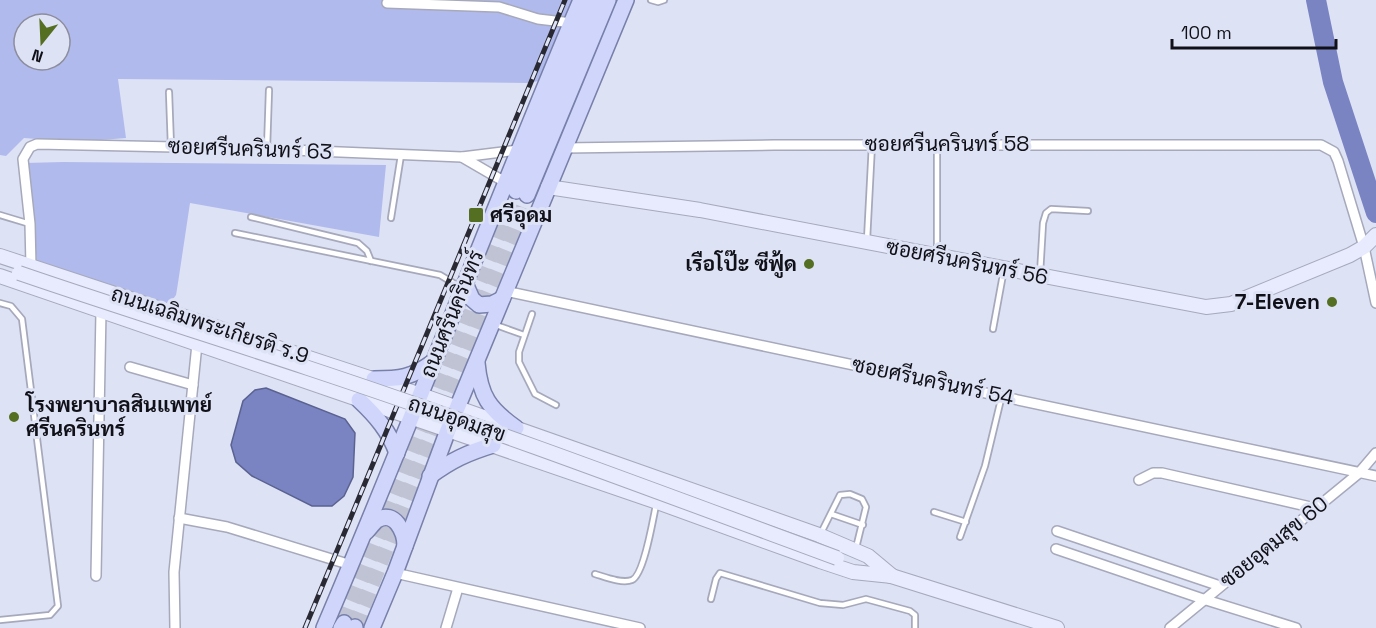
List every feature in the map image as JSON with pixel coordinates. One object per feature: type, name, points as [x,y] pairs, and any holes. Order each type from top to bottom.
[{"type":"main road","name":"ถนนศรีนครินทร์","points":[[516,189],[518,150],[581,0]]},
{"type":"main road","name":"ถนนศรีนครินทร์","points":[[516,189],[596,0]]},
{"type":"main road","name":"ถนนศรีนครินทร์","points":[[324,628],[421,395],[474,259],[516,189],[608,0]]},
{"type":"main road","name":"ถนนศรีนครินทร์","points":[[372,628],[448,430],[626,0]]},
{"type":"main road","name":"ซอยศรีนครินทร์ 56","points":[[548,187],[700,210],[1193,306],[1219,307],[1231,304],[1341,259],[1371,240]]},
{"type":"main road","name":"ถนนเฉลิมพระเกียรติ ร.9","points":[[0,256],[25,269],[421,395]]},
{"type":"main road","name":"ถนนเฉลิมพระเกียรติ ร.9","points":[[0,266],[25,269]]},
{"type":"main road","name":"ถนนอุดมสุข","points":[[25,269],[107,304],[308,368],[533,446],[837,558],[1057,628]]},
{"type":"main road","name":"ถนนเฉลิมพระเกียรติ ร.9","points":[[0,276],[411,418]]},
{"type":"main road","points":[[464,286],[479,305],[492,304],[504,295]]},
{"type":"main road","points":[[477,360],[484,399],[502,419],[516,428]]},
{"type":"main road","points":[[374,379],[403,378],[417,373],[433,362]]},
{"type":"main road","points":[[318,386],[328,386],[337,380],[334,370],[325,363]]},
{"type":"main road","name":"ถนนอุดมสุข","points":[[421,395],[819,536],[868,556],[892,576]]},
{"type":"main road","points":[[359,400],[376,416],[397,453]]},
{"type":"main road","name":"ถนนอุดมสุข","points":[[411,418],[854,572],[892,576]]},
{"type":"main road","points":[[430,476],[467,453],[493,445]]},
{"type":"main road","points":[[598,482],[590,471],[591,466],[596,461],[606,460]]},
{"type":"main road","points":[[364,534],[378,519],[387,518],[395,521],[402,528],[405,546]]},
{"type":"street","points":[[387,3],[499,7],[538,19],[572,23]]},
{"type":"street","name":"ซอยศรีนครินทร์ 63","points":[[30,224],[23,159],[30,147],[37,144],[267,149],[462,157],[518,150]]},
{"type":"street","name":"ซอยศรีนครินทร์ 58","points":[[564,148],[872,144],[1311,144],[1329,148],[1334,152],[1371,240]]},
{"type":"street","name":"ซอยศรีนครินทร์ 63","points":[[462,157],[516,189]]},
{"type":"street","points":[[25,269],[30,224]]},
{"type":"street","points":[[1371,240],[1376,303]]},
{"type":"street","name":"ซอยศรีนครินทร์ 54","points":[[504,295],[1002,395],[1376,476]]},
{"type":"street","points":[[96,576],[101,311]]},
{"type":"street","points":[[175,628],[174,572],[197,344]]},
{"type":"street","points":[[130,367],[193,385]]},
{"type":"street","name":"ซอยอุดมสุข 60","points":[[1170,628],[1359,473],[1376,453]]},
{"type":"street","points":[[1139,480],[1154,473],[1162,473],[1315,508]]},
{"type":"street","points":[[179,518],[227,527],[351,565]]},
{"type":"street","points":[[1057,531],[1220,586]]},
{"type":"street","points":[[1056,549],[1296,628]]},
{"type":"street","points":[[395,573],[640,628]]},
{"type":"street","points":[[446,628],[458,588]]},
{"type":"lane","points":[[651,0],[658,2],[664,0]]},
{"type":"lane","points":[[267,149],[269,90]]},
{"type":"lane","points":[[169,92],[171,147]]},
{"type":"lane","points":[[867,243],[872,144]]},
{"type":"lane","points":[[937,144],[937,256]]},
{"type":"lane","points":[[391,218],[401,155]]},
{"type":"lane","points":[[1040,276],[1042,223],[1046,213],[1051,209],[1088,211]]},
{"type":"lane","points":[[0,215],[30,224]]},
{"type":"lane","points":[[251,217],[358,243],[367,251],[371,261]]},
{"type":"lane","points":[[235,233],[440,275],[464,286]]},
{"type":"lane","points":[[993,329],[1004,269]]},
{"type":"lane","points":[[0,303],[11,306],[22,319],[58,606],[50,615],[0,620]]},
{"type":"lane","points":[[532,314],[519,352],[519,362],[529,387],[535,394],[556,405]]},
{"type":"lane","points":[[492,323],[524,335]]},
{"type":"lane","points":[[960,537],[985,466],[1002,395]]},
{"type":"lane","points":[[819,536],[840,495],[850,494],[862,499],[866,507],[855,550]]},
{"type":"lane","points":[[595,574],[624,581],[632,580],[637,576],[642,567],[657,502]]},
{"type":"lane","points":[[934,512],[966,522]]},
{"type":"lane","points":[[831,514],[863,525]]},
{"type":"lane","points":[[711,599],[716,579],[720,573],[820,603],[843,605],[866,599],[910,611],[915,615],[915,628]]},
{"type":"shaded area","points":[[0,0],[574,0],[538,81],[530,83],[118,79],[126,138],[76,142],[24,138],[6,156],[0,155]]},
{"type":"shaded area","points":[[25,163],[386,165],[379,237],[190,203],[176,295],[168,306],[37,262]]},
{"type":"shaded area","points":[[266,388],[345,419],[355,433],[353,477],[344,496],[332,506],[312,506],[252,476],[236,462],[231,445],[243,401],[255,390]]},
{"type":"waterway","points":[[1316,0],[1333,82],[1376,213]]},
{"type":"tunnel","points":[[344,623],[516,191]]},
{"type":"tunnel","points":[[355,627],[527,195]]},
{"type":"railway","points":[[305,628],[565,0]]},
{"type":"place","name":"ศรีอุดม","points":[[476,215]]},
{"type":"place","name":"เรือโป๊ะ ซีฟู้ด","points":[[809,264]]},
{"type":"place","name":"7-Eleven","points":[[1332,302]]},
{"type":"place","name":"โรงพยาบาลสินแพทย์ ศรีนครินทร์","points":[[14,417]]}]
